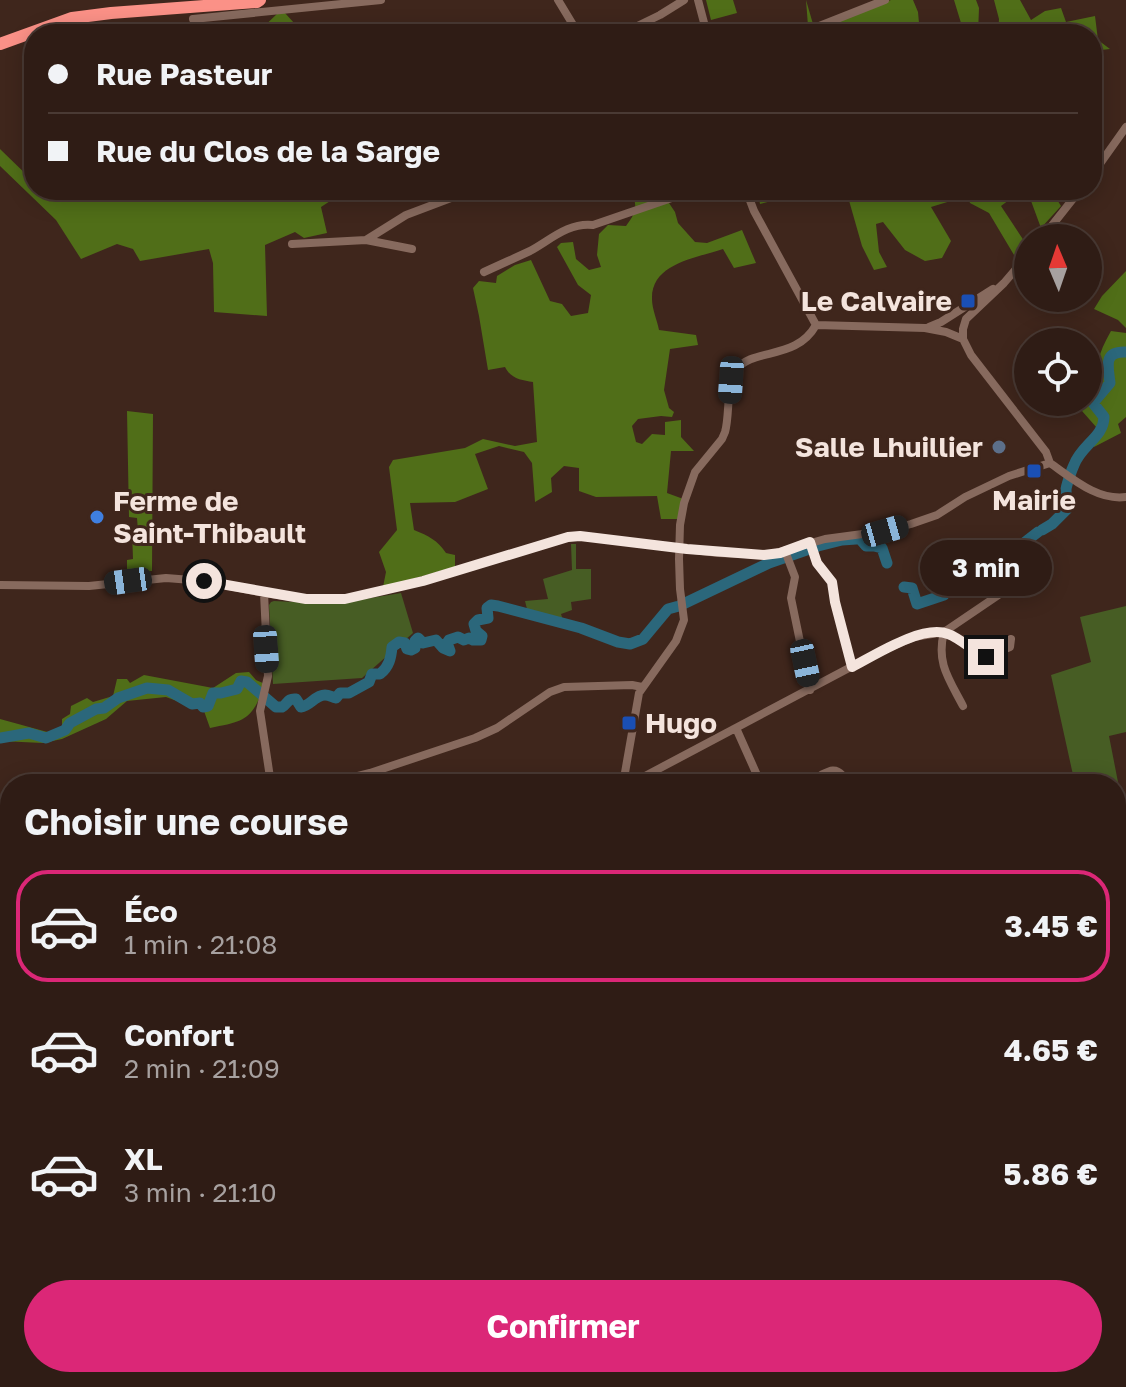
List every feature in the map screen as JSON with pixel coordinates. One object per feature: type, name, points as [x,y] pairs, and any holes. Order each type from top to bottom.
[{"type":"highway","points":[[55,24],[72,18],[111,13],[260,0]]},
{"type":"highway","points":[[0,44],[24,35]]},
{"type":"street","points":[[193,19],[381,0]]},
{"type":"street","points":[[558,0],[573,24]]},
{"type":"street","points":[[642,24],[684,0]]},
{"type":"street","points":[[698,0],[704,24]]},
{"type":"street","points":[[824,24],[885,0]]},
{"type":"street","points":[[1102,161],[1126,127]]},
{"type":"street","points":[[366,240],[406,215],[446,200]]},
{"type":"street","points":[[484,272],[562,231],[585,224],[593,225],[666,200]]},
{"type":"street","points":[[750,200],[816,325]]},
{"type":"street","points":[[1053,224],[1072,200]]},
{"type":"street","points":[[292,244],[366,240],[412,249]]},
{"type":"street","points":[[1014,270],[966,319],[963,339],[971,355],[1046,452],[1050,463],[1105,497],[1126,497]]},
{"type":"street","points":[[925,328],[941,322],[999,287]]},
{"type":"street","points":[[816,325],[925,328],[963,339]]},
{"type":"street","points":[[625,774],[639,693],[680,634],[684,620],[680,525],[689,485],[725,432],[731,380],[736,369],[745,363],[794,346],[806,339],[816,325]]},
{"type":"street","points":[[0,585],[89,586],[166,578],[204,581],[306,599],[345,599],[423,581],[568,537],[679,549],[786,555],[836,537],[885,531],[937,515],[965,497],[1009,476],[1050,463]]},
{"type":"street","points":[[812,546],[817,563],[832,582],[852,667]]},
{"type":"street","points":[[786,555],[795,577],[791,598],[810,690]]},
{"type":"street","points":[[649,774],[883,650],[914,637],[944,632],[1000,594],[1014,579]]},
{"type":"street","points":[[264,593],[268,676],[260,711],[269,774]]},
{"type":"street","points":[[944,632],[986,657],[1010,647],[1011,639]]},
{"type":"street","points":[[944,632],[940,647],[941,662],[963,706]]},
{"type":"street","points":[[366,774],[475,738],[497,728],[550,692],[564,687],[642,687]]},
{"type":"street","points":[[736,728],[757,774]]},
{"type":"green space","points":[[706,0],[733,0],[737,13],[711,20]]},
{"type":"green space","points":[[806,0],[813,24],[808,24]]},
{"type":"green space","points":[[891,0],[913,0],[919,24],[813,24],[834,23]]},
{"type":"green space","points":[[954,0],[976,0],[978,24],[961,23]]},
{"type":"green space","points":[[994,0],[1020,0],[1031,20],[1045,11],[1061,8],[1066,22],[1095,16],[1096,24],[999,24]]},
{"type":"green space","points":[[278,13],[285,13],[295,24],[266,24]]},
{"type":"green space","points":[[0,149],[24,172],[24,189],[0,166]]},
{"type":"green space","points":[[35,200],[332,200],[321,207],[327,233],[304,238],[295,232],[265,245],[267,316],[214,312],[213,263],[209,249],[140,261],[133,249],[117,244],[81,259],[56,220]]},
{"type":"green space","points":[[674,200],[669,203],[678,223],[695,242],[707,243],[742,230],[756,263],[734,268],[723,249],[677,264],[659,277],[654,287],[652,303],[659,330],[696,335],[698,345],[670,349],[664,390],[669,408],[674,412],[672,417],[638,419],[632,426],[636,442],[642,444],[652,434],[665,435],[665,422],[681,420],[681,437],[694,451],[671,451],[667,493],[686,500],[682,519],[661,519],[657,496],[596,497],[579,491],[579,468],[564,466],[551,478],[552,492],[535,502],[532,463],[524,452],[499,446],[475,454],[488,489],[455,502],[410,503],[414,530],[432,539],[446,553],[455,555],[455,567],[383,587],[386,572],[379,552],[397,530],[389,467],[393,460],[465,448],[483,439],[515,446],[537,442],[533,382],[521,380],[505,367],[488,370],[473,288],[479,281],[496,283],[497,276],[531,260],[550,301],[562,304],[571,316],[588,313],[591,295],[578,285],[557,247],[561,243],[573,242],[576,259],[589,270],[601,267],[597,255],[599,234],[608,225],[626,226],[635,209],[635,201]]},
{"type":"green space","points":[[849,200],[954,200],[931,207],[951,241],[942,258],[925,261],[905,250],[883,222],[876,224],[879,252],[887,267],[874,270],[862,246]]},
{"type":"green space","points":[[969,200],[1009,200],[1001,206],[1014,226],[1014,255],[989,213]]},
{"type":"green space","points":[[1031,200],[1057,200],[1061,206],[1045,224],[1040,224]]},
{"type":"green space","points":[[1126,271],[1126,328],[1118,320],[1101,312],[1102,296]]},
{"type":"green space","points":[[1111,331],[1126,333],[1126,417],[1118,424],[1121,433],[1094,447],[1097,428],[1086,416],[1102,416],[1103,347]]},
{"type":"green space","points":[[127,411],[153,414],[152,571],[127,573],[127,560],[133,559],[132,531],[138,531],[137,518],[129,517]]},
{"type":"green space","points":[[571,544],[576,544],[576,569],[591,569],[591,599],[571,602],[572,610],[561,614],[564,623],[528,613],[525,601],[548,599],[543,579],[572,570]]},
{"type":"green space","points":[[401,593],[413,633],[362,678],[273,684],[271,602],[335,604]]},
{"type":"green space","points":[[1126,606],[1126,732],[1109,736],[1116,774],[1073,774],[1051,675],[1091,662],[1080,617]]},
{"type":"green space","points":[[249,672],[265,684],[251,712],[232,723],[210,728],[204,711],[166,697],[127,701],[106,719],[62,739],[43,743],[0,741],[0,719],[51,733],[62,728],[62,719],[70,714],[71,706],[87,698],[93,702],[113,696],[117,679],[127,679],[130,683],[144,675],[213,688],[236,673]]},
{"type":"waterway","points":[[1042,530],[1067,509],[1066,488],[1073,467],[1103,424],[1104,417],[1093,403],[1110,383],[1110,357],[1126,352]]},
{"type":"waterway","points":[[904,587],[912,588],[917,604],[944,595],[948,579],[955,573],[994,570],[998,565],[999,547],[1020,546],[1038,532]]},
{"type":"waterway","points":[[0,738],[29,733],[46,738],[118,698],[147,688],[168,690],[203,707],[208,706],[213,693],[237,689],[241,681],[247,682],[276,707],[282,707],[293,699],[301,707],[321,695],[336,698],[340,693],[349,693],[369,682],[372,674],[380,674],[389,662],[392,647],[399,642],[405,643],[411,650],[415,648],[418,638],[423,643],[436,640],[450,651],[449,640],[458,637],[481,640],[482,636],[474,624],[488,618],[487,608],[491,605],[630,644],[643,639],[668,609],[769,563],[818,546],[856,539]]},
{"type":"waterway","points":[[860,539],[866,546],[882,548],[887,563]]},
{"type":"place","name":"Le Calvaire","points":[[968,301]]},
{"type":"place","name":"Salle Lhuillier","points":[[999,447]]},
{"type":"place","name":"Mairie","points":[[1034,471]]},
{"type":"place","name":"Ferme de Saint-Thibault","points":[[97,517]]},
{"type":"place","name":"Hugo","points":[[629,723]]},
{"type":"route","points":[[204,581],[306,599],[345,599],[423,581],[568,537],[764,555],[780,553],[810,542],[817,563],[832,582],[852,667],[914,637],[936,632],[955,637],[986,657]]}]
